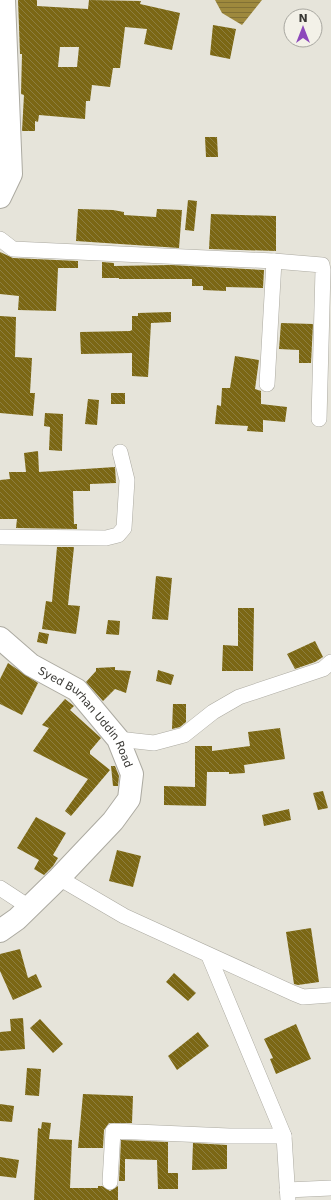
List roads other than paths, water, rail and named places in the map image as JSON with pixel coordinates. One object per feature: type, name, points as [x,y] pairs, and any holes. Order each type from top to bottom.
[{"type":"street","points":[[0,197],[11,174],[4,46],[4,0]]},
{"type":"street","points":[[0,239],[13,249],[274,261],[322,265],[319,419]]},
{"type":"street","points":[[267,384],[274,261]]},
{"type":"street","points":[[0,537],[106,538],[118,535],[124,528],[127,480],[120,452]]},
{"type":"street","name":"Syed Burhan Uddin Road","points":[[0,638],[31,665],[77,690],[118,739],[132,774],[129,799],[113,821],[59,878],[29,907],[0,931]]},
{"type":"street","points":[[118,739],[154,743],[184,735],[213,712],[239,697],[323,669],[331,662]]},
{"type":"street","points":[[59,878],[124,916],[209,956],[303,997],[331,996]]},
{"type":"street","points":[[0,888],[29,907]]},
{"type":"street","points":[[209,956],[284,1136],[288,1195],[331,1188]]},
{"type":"street","points":[[110,1182],[113,1130],[229,1136],[284,1136]]}]
